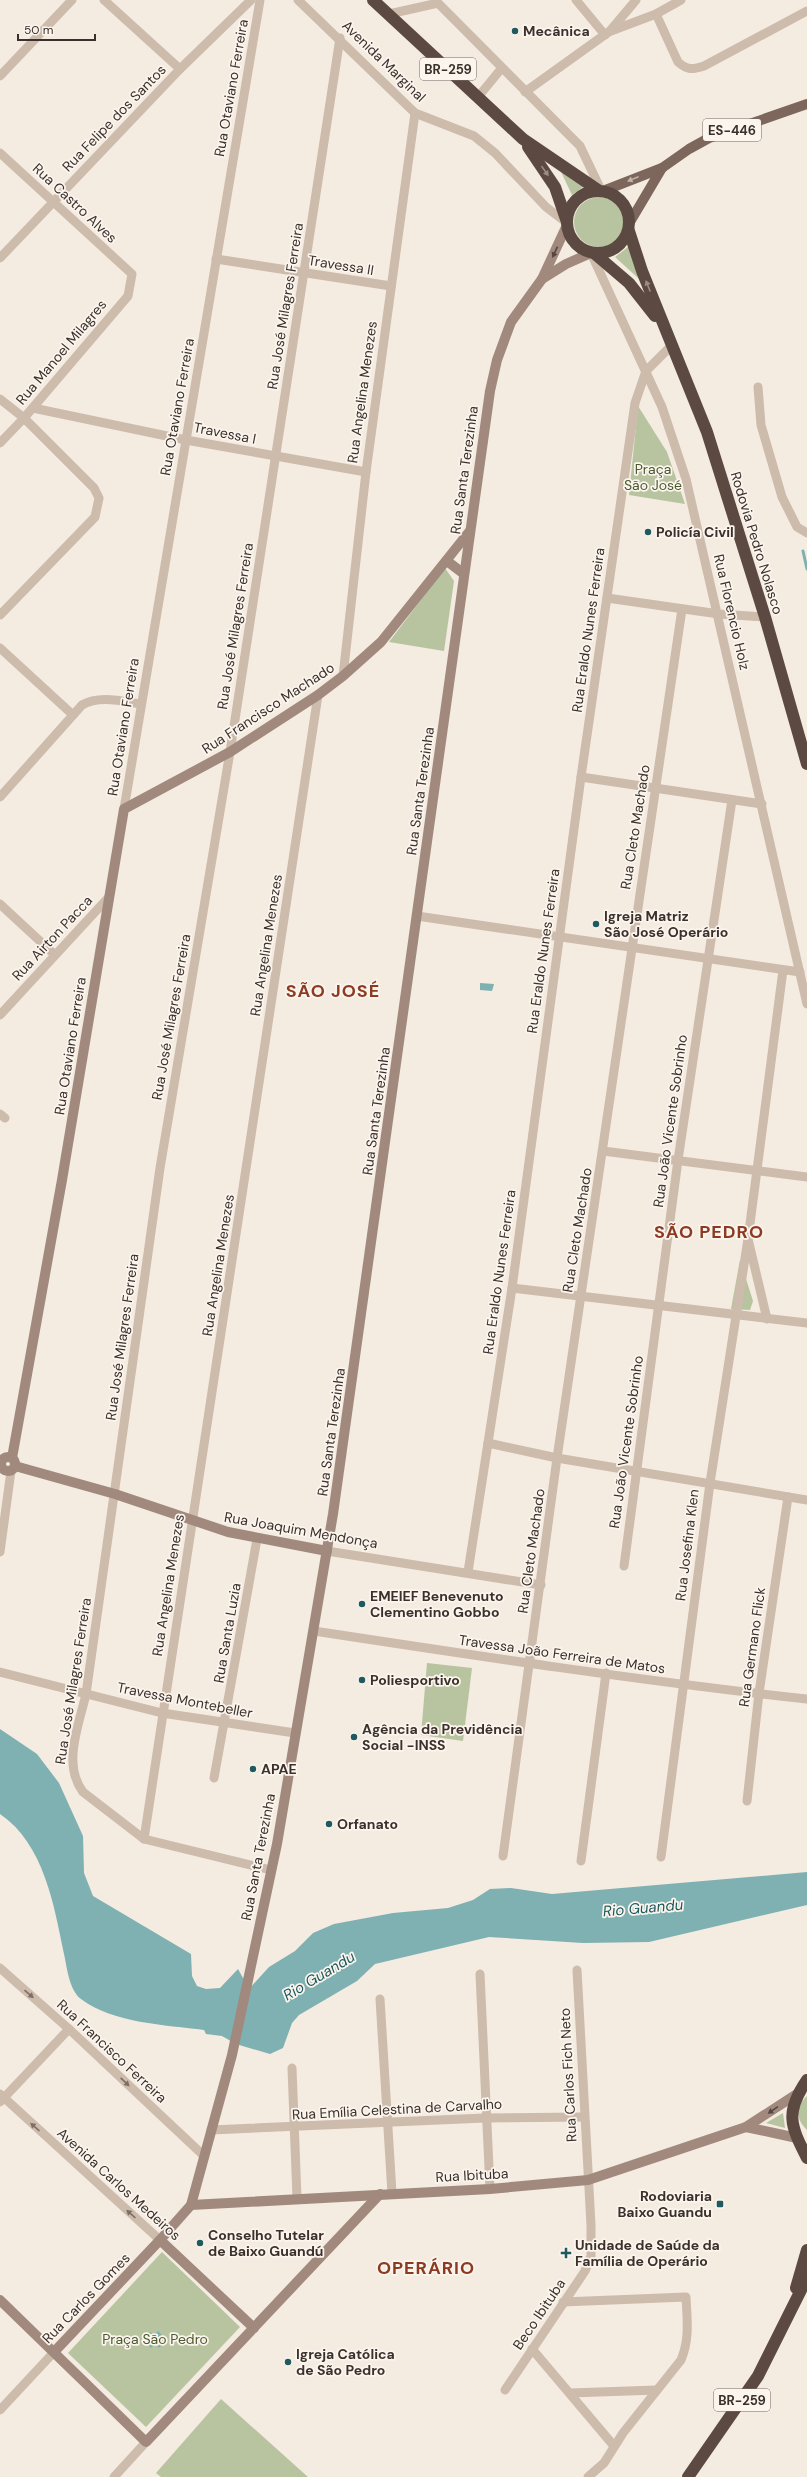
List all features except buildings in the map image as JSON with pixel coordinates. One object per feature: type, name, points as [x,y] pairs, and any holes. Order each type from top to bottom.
[{"type":"highway","name":"BR-259","points":[[373,0],[523,139],[601,191]]},
{"type":"highway","name":"BR-259","points":[[523,139],[555,187],[567,223]]},
{"type":"highway","points":[[601,191],[614,194],[622,201],[628,211],[629,226],[620,246],[612,251],[593,254],[574,243],[567,223],[568,212],[576,200],[588,192],[601,191]]},
{"type":"highway","name":"Rodovia Pedro Nolasco","points":[[629,226],[670,340],[707,432],[765,617],[807,764]]},
{"type":"highway","name":"Rodovia Pedro Nolasco","points":[[593,254],[629,283],[670,340]]},
{"type":"highway","points":[[807,2080],[803,2090],[793,2104],[791,2114],[793,2130],[802,2139],[807,2158]]},
{"type":"highway","name":"BR-259","points":[[786,2318],[807,2250]]},
{"type":"highway","name":"BR-259","points":[[688,2477],[758,2376],[807,2278]]},
{"type":"main road","name":"ES-446","points":[[601,191],[662,168],[689,148],[709,138],[807,104]]},
{"type":"main road","name":"ES-446","points":[[629,226],[662,168]]},
{"type":"street","points":[[0,76],[72,0]]},
{"type":"street","points":[[104,0],[180,69]]},
{"type":"street","name":"Rua Felipe dos Santos","points":[[0,258],[180,69],[251,0]]},
{"type":"street","name":"Rua Otaviano Ferreira","points":[[0,1552],[6,1466],[62,1180],[140,704],[260,0]]},
{"type":"street","name":"Avenida Marginal","points":[[298,0],[340,38],[415,113],[474,136],[495,153],[546,207],[567,223]]},
{"type":"street","points":[[576,0],[608,33]]},
{"type":"street","points":[[608,33],[636,0]]},
{"type":"street","points":[[525,92],[608,33],[656,14],[681,0]]},
{"type":"street","points":[[389,14],[436,1],[501,69],[580,146],[601,191]]},
{"type":"street","points":[[656,14],[678,62],[684,68],[692,70],[704,66],[807,11]]},
{"type":"street","name":"Rua José Milagres Ferreira","points":[[271,1870],[144,1839],[90,1799],[76,1783],[72,1761],[86,1694],[160,1168],[230,752],[340,38]]},
{"type":"street","points":[[478,97],[501,69]]},
{"type":"street","name":"Rua Angelina Menezes","points":[[343,676],[366,472],[415,113]]},
{"type":"street","name":"Rua Castro Alves","points":[[0,153],[132,274]]},
{"type":"street","points":[[542,279],[567,223]]},
{"type":"street","points":[[542,279],[566,264],[593,254]]},
{"type":"street","name":"Rua Florencio Holz","points":[[593,254],[662,407],[686,479],[719,614],[807,1004]]},
{"type":"street","name":"Travessa II","points":[[216,259],[391,286]]},
{"type":"street","name":"Rua Manoel Milagres","points":[[0,443],[33,408],[128,296],[132,274]]},
{"type":"street","name":"Rua Santa Terezinha","points":[[191,2205],[203,2156],[232,2055],[253,1957],[271,1870],[314,1631],[327,1551],[417,916],[484,425],[497,360],[511,322],[542,279]]},
{"type":"street","name":"Rua Eraldo Nunes Ferreira","points":[[468,1572],[512,1288],[581,777],[635,403],[646,371],[670,340]]},
{"type":"street","points":[[758,387],[761,425],[782,497],[797,527],[807,533]]},
{"type":"street","points":[[0,399],[24,418],[94,488],[99,498],[95,517],[0,615]]},
{"type":"street","name":"Travessa I","points":[[33,408],[186,440],[366,472]]},
{"type":"street","name":"Rua Francisco Machado","points":[[124,809],[230,752],[318,695],[343,676],[381,642],[469,532]]},
{"type":"street","points":[[447,561],[464,574]]},
{"type":"street","points":[[607,598],[719,614],[765,617]]},
{"type":"street","name":"Rua Cleto Machado","points":[[503,1856],[541,1585],[557,1458],[604,1151],[631,948],[682,609]]},
{"type":"street","points":[[0,648],[74,715]]},
{"type":"street","name":"Rua Angelina Menezes","points":[[144,1839],[318,695]]},
{"type":"street","points":[[0,798],[82,705],[92,699],[140,704]]},
{"type":"street","points":[[581,777],[762,804]]},
{"type":"street","name":"Rua João Vicente Sobrinho","points":[[624,1566],[678,1160],[732,800]]},
{"type":"street","name":"Rua Airton Pacca","points":[[0,1015],[108,898]]},
{"type":"street","points":[[0,904],[55,955]]},
{"type":"street","points":[[417,916],[800,972]]},
{"type":"street","name":"Rua Josefina Klen","points":[[661,1857],[710,1483],[748,1239],[783,970]]},
{"type":"street","points":[[604,1151],[807,1177]]},
{"type":"street","points":[[748,1239],[768,1319]]},
{"type":"street","points":[[512,1288],[659,1304],[807,1323]]},
{"type":"street","points":[[488,1443],[557,1458],[636,1470],[807,1500]]},
{"type":"street","name":"Rua Joaquim Mendonça","points":[[6,1466],[115,1494],[192,1521],[258,1539],[541,1585]]},
{"type":"street","name":"Rua Germano Flick","points":[[747,1801],[759,1693],[788,1497]]},
{"type":"street","name":"Rua Santa Luzia","points":[[214,1778],[258,1539]]},
{"type":"street","name":"Travessa João Ferreira de Matos","points":[[314,1631],[530,1664],[683,1685],[807,1698]]},
{"type":"street","name":"Travessa Montebeller","points":[[0,1672],[162,1713],[295,1733]]},
{"type":"street","points":[[581,1862],[606,1674]]},
{"type":"street","name":"Rua Francisco Ferreira","points":[[0,1968],[69,2029],[203,2156]]},
{"type":"street","name":"Rua Carlos Fich Neto","points":[[577,1970],[588,2180]]},
{"type":"street","points":[[480,1974],[485,2118],[490,2189]]},
{"type":"street","points":[[380,1999],[389,2122],[392,2193]]},
{"type":"street","points":[[1,2098],[69,2029]]},
{"type":"street","points":[[292,2068],[297,2198]]},
{"type":"street","name":"Rua Ibituba","points":[[191,2205],[297,2198],[490,2189],[588,2180],[746,2127],[803,2090]]},
{"type":"street","name":"Avenida Carlos Medeiros","points":[[1,2098],[160,2240],[254,2328]]},
{"type":"street","name":"Rua Emília Celestina de Carvalho","points":[[211,2130],[485,2118],[584,2117]]},
{"type":"street","points":[[746,2127],[802,2139]]},
{"type":"street","name":"Beco Ibituba","points":[[505,2390],[585,2271],[591,2256],[588,2180]]},
{"type":"street","points":[[114,2477],[380,2194]]},
{"type":"street","name":"Rua Carlos Gomes","points":[[0,2410],[191,2205]]},
{"type":"street","points":[[563,2302],[686,2297],[688,2335],[686,2348],[674,2370],[656,2390],[614,2446],[604,2463],[588,2477]]},
{"type":"street","points":[[0,2300],[146,2442]]},
{"type":"street","points":[[532,2349],[614,2446]]},
{"type":"street","points":[[570,2393],[656,2390]]},
{"type":"green space","points":[[555,159],[587,184],[572,195]]},
{"type":"green space","points":[[599,197],[608,199],[617,204],[622,213],[624,222],[622,231],[617,240],[608,245],[599,247],[590,245],[581,240],[576,231],[574,222],[576,213],[581,204],[590,199]]},
{"type":"green space","points":[[632,244],[648,287],[615,257]]},
{"type":"green space","name":"Praça São José","points":[[638,406],[667,452],[685,504],[629,495]]},
{"type":"green space","points":[[445,568],[454,581],[444,651],[389,642]]},
{"type":"green space","points":[[740,1260],[753,1301],[750,1310],[731,1309]]},
{"type":"green space","points":[[427,1663],[472,1668],[463,1741],[421,1735]]},
{"type":"green space","points":[[807,2096],[807,2130],[803,2126],[798,2113],[800,2105]]},
{"type":"green space","points":[[783,2113],[785,2128],[766,2123]]},
{"type":"green space","name":"Praça São Pedro","points":[[162,2252],[240,2327],[146,2427],[68,2353]]},
{"type":"green space","points":[[221,2399],[308,2477],[161,2477],[156,2473]]},
{"type":"water","points":[[480,983],[494,984],[492,991],[480,990]]},
{"type":"water","name":"Rio Guandu","points":[[0,1729],[37,1754],[59,1783],[83,1836],[84,1873],[93,1896],[191,1954],[192,1976],[197,1986],[206,1989],[220,1988],[238,1969],[249,1989],[269,1967],[295,1951],[313,1933],[334,1924],[393,1913],[448,1908],[473,1900],[490,1889],[511,1888],[552,1894],[807,1872],[807,1905],[649,1942],[583,1943],[489,1937],[375,1964],[357,1981],[299,2015],[292,2023],[283,2048],[270,2054],[236,2044],[222,2036],[206,2034],[204,2030],[140,2022],[124,2018],[94,2007],[77,1995],[69,1978],[56,1916],[45,1877],[27,1842],[15,1827],[0,1814]]},
{"type":"water","points":[[158,2331],[162,2335],[158,2339],[163,2344],[159,2348],[155,2344],[151,2348],[147,2344],[150,2340],[146,2336],[150,2332],[154,2335]]},
{"type":"waterway","points":[[803,551],[807,569]]},
{"type":"place","name":"Mecânica","points":[[515,31]]},
{"type":"place","name":"Policía Civil","points":[[648,532]]},
{"type":"place","name":"Igreja Matriz São José Operário","points":[[596,924]]},
{"type":"place","name":"EMEIEF Benevenuto Clementino Gobbo","points":[[362,1604]]},
{"type":"place","name":"Poliesportivo","points":[[362,1680]]},
{"type":"place","name":"Agência da Previdência Social -INSS","points":[[354,1737]]},
{"type":"place","name":"APAE","points":[[253,1769]]},
{"type":"place","name":"Orfanato","points":[[329,1824]]},
{"type":"place","name":"Rodoviaria Baixo Guandu","points":[[720,2204]]},
{"type":"place","name":"Conselho Tutelar de Baixo Guandú","points":[[200,2243]]},
{"type":"place","name":"Unidade de Saúde da Família de Operário","points":[[566,2253]]},
{"type":"place","name":"Igreja Católica de São Pedro","points":[[288,2362]]},
{"type":"district","name":"SÃO JOSÉ","points":[[333,991]]},
{"type":"district","name":"SÃO PEDRO","points":[[709,1232]]},
{"type":"district","name":"OPERÁRIO","points":[[426,2268]]}]
